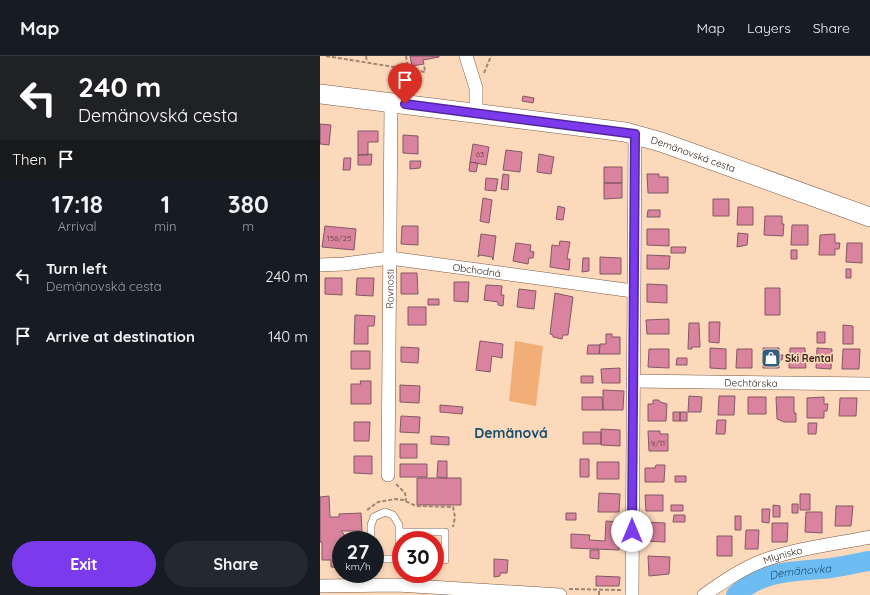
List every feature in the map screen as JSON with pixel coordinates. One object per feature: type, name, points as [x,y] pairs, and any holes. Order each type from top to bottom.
[{"type":"main road","name":"Demänovská cesta","points":[[320,94],[635,134],[870,217]]},
{"type":"street","points":[[466,56],[476,88],[476,113]]},
{"type":"street","name":"Rovnosti","points":[[388,475],[391,103]]},
{"type":"street","points":[[632,595],[632,381],[635,134]]},
{"type":"street","name":"Obchodná","points":[[320,265],[344,264],[390,258],[633,291]]},
{"type":"street","name":"Dechtárska","points":[[632,381],[870,384]]},
{"type":"street","name":"Mlynisko","points":[[704,595],[748,567],[763,561],[809,549],[870,537]]},
{"type":"street","points":[[384,580],[560,595]]},
{"type":"street","points":[[320,586],[341,583]]},
{"type":"lane","points":[[371,531],[372,521],[381,513],[389,513],[396,518],[399,531]]},
{"type":"lane","points":[[444,560],[445,532]]},
{"type":"path","points":[[326,56],[425,72],[424,64]]},
{"type":"path","points":[[366,56],[367,62]]},
{"type":"path","points":[[406,56],[408,69]]},
{"type":"path","points":[[388,475],[388,478],[403,489],[406,501]]},
{"type":"path","points":[[366,511],[371,506],[387,500],[396,499],[406,501],[416,506],[453,506],[455,517],[452,533],[445,532]]},
{"type":"shaded area","points":[[515,341],[543,346],[536,406],[509,401]]},
{"type":"building","points":[[410,56],[439,57],[423,60],[424,64],[412,66]]},
{"type":"building","points":[[523,96],[534,98],[533,103],[522,101]]},
{"type":"building","points":[[320,124],[331,125],[329,145],[320,144]]},
{"type":"building","points":[[358,131],[378,131],[378,142],[368,142],[368,155],[358,155]]},
{"type":"building","points":[[403,135],[418,136],[418,154],[403,153]]},
{"type":"building","points":[[473,144],[489,147],[486,165],[470,162]]},
{"type":"building","points":[[506,150],[522,152],[520,172],[503,170]]},
{"type":"building","points":[[372,154],[371,165],[358,165],[358,155]]},
{"type":"building","points":[[539,154],[554,157],[551,174],[537,172]]},
{"type":"building","points":[[344,158],[351,158],[350,170],[343,170]]},
{"type":"building","points":[[410,161],[421,161],[420,168],[410,169]]},
{"type":"building","points":[[470,162],[478,163],[476,172],[469,171]]},
{"type":"building","points":[[604,167],[622,167],[622,183],[604,183]]},
{"type":"building","points":[[503,174],[509,175],[508,190],[501,189]]},
{"type":"building","points":[[647,174],[659,174],[659,177],[668,177],[668,193],[648,193]]},
{"type":"building","points":[[486,178],[498,179],[496,191],[485,190]]},
{"type":"building","points":[[604,183],[622,183],[622,198],[604,199]]},
{"type":"building","points":[[483,198],[492,200],[489,223],[480,221]]},
{"type":"building","points":[[713,199],[729,199],[729,216],[713,216]]},
{"type":"building","points":[[558,206],[565,208],[563,220],[556,219]]},
{"type":"building","points":[[738,207],[753,207],[753,225],[737,225]]},
{"type":"building","points":[[648,210],[660,210],[660,217],[647,217]]},
{"type":"building","points":[[765,216],[782,216],[782,224],[784,224],[783,236],[764,235]]},
{"type":"building","points":[[792,225],[808,225],[808,245],[791,245]]},
{"type":"building","points":[[325,226],[356,229],[354,250],[322,247]]},
{"type":"building","points":[[402,226],[418,226],[418,245],[401,244]]},
{"type":"building","points":[[647,229],[669,229],[669,246],[647,245]]},
{"type":"building","points":[[738,233],[748,234],[747,245],[737,247]]},
{"type":"building","points":[[481,234],[496,236],[493,260],[492,257],[480,255],[478,257]]},
{"type":"building","points":[[835,234],[835,243],[840,243],[839,249],[835,249],[835,255],[819,255],[820,235]]},
{"type":"building","points":[[560,241],[570,242],[567,259],[570,259],[569,270],[550,267],[552,245],[559,246]]},
{"type":"building","points":[[516,243],[531,245],[530,251],[534,252],[533,258],[529,258],[528,264],[513,261]]},
{"type":"building","points":[[847,243],[862,243],[862,263],[846,262]]},
{"type":"building","points":[[671,247],[686,247],[685,253],[671,253]]},
{"type":"building","points":[[791,250],[797,250],[797,259],[791,259]]},
{"type":"building","points":[[647,255],[670,256],[669,269],[647,269]]},
{"type":"building","points":[[600,257],[621,258],[621,274],[600,274]]},
{"type":"building","points":[[583,258],[589,258],[589,271],[582,272]]},
{"type":"building","points":[[846,269],[851,269],[851,278],[846,278]]},
{"type":"building","points":[[401,273],[417,273],[418,294],[401,294]]},
{"type":"building","points":[[325,278],[342,278],[342,295],[325,294]]},
{"type":"building","points":[[357,278],[374,278],[373,296],[356,295]]},
{"type":"building","points":[[454,282],[469,282],[468,302],[454,301]]},
{"type":"building","points":[[647,284],[667,285],[667,303],[647,302]]},
{"type":"building","points":[[486,285],[502,286],[501,295],[504,295],[503,306],[498,305],[498,302],[484,300]]},
{"type":"building","points":[[765,288],[780,288],[780,315],[765,315]]},
{"type":"building","points":[[519,289],[536,291],[534,309],[517,307]]},
{"type":"building","points":[[555,293],[573,297],[568,335],[563,335],[562,339],[553,337],[553,335],[550,334]]},
{"type":"building","points":[[428,299],[439,299],[439,305],[428,305]]},
{"type":"building","points":[[408,307],[426,307],[426,325],[408,325]]},
{"type":"building","points":[[355,315],[375,316],[374,326],[368,326],[368,344],[354,344]]},
{"type":"building","points":[[669,319],[669,334],[647,334],[646,320]]},
{"type":"building","points":[[709,322],[720,322],[719,343],[709,342]]},
{"type":"building","points":[[689,323],[699,323],[700,347],[692,347],[692,349],[688,349]]},
{"type":"building","points":[[843,325],[853,326],[853,344],[843,344]]},
{"type":"building","points":[[817,332],[825,332],[825,343],[817,343]]},
{"type":"building","points":[[606,334],[612,334],[612,337],[620,337],[620,354],[599,354],[600,344],[606,344]]},
{"type":"building","points":[[480,341],[503,344],[502,358],[492,356],[490,372],[476,370]]},
{"type":"building","points":[[588,345],[600,345],[599,354],[587,354]]},
{"type":"building","points":[[401,347],[419,348],[418,363],[401,362]]},
{"type":"building","points":[[710,348],[726,349],[726,369],[710,368]]},
{"type":"building","points":[[763,348],[779,348],[779,355],[783,355],[782,360],[779,360],[779,368],[763,368]]},
{"type":"building","points":[[790,348],[805,348],[806,368],[789,368]]},
{"type":"building","points":[[817,348],[832,349],[831,369],[816,368]]},
{"type":"building","points":[[649,349],[669,349],[669,368],[648,367]]},
{"type":"building","points":[[737,349],[752,349],[752,368],[736,368]]},
{"type":"building","points":[[843,349],[860,349],[859,369],[842,369]]},
{"type":"building","points":[[351,351],[370,351],[370,369],[351,369]]},
{"type":"building","points":[[677,358],[687,358],[687,365],[676,365]]},
{"type":"building","points":[[620,368],[620,383],[602,383],[601,369]]},
{"type":"building","points":[[581,376],[593,376],[593,383],[581,383]]},
{"type":"building","points":[[360,381],[371,381],[371,404],[351,404],[351,384],[361,384]]},
{"type":"building","points":[[400,385],[420,386],[419,403],[400,402]]},
{"type":"building","points":[[603,390],[624,391],[623,410],[603,410]]},
{"type":"building","points":[[689,396],[702,397],[701,412],[688,412]]},
{"type":"building","points":[[719,396],[735,396],[734,415],[718,415]]},
{"type":"building","points":[[582,397],[602,397],[603,410],[582,410]]},
{"type":"building","points":[[748,397],[766,397],[766,414],[748,414]]},
{"type":"building","points":[[776,397],[794,397],[794,413],[796,413],[796,422],[784,422],[777,419]]},
{"type":"building","points":[[824,397],[824,404],[828,404],[827,411],[824,411],[824,418],[807,418],[807,398]]},
{"type":"building","points":[[840,398],[857,398],[856,416],[839,416]]},
{"type":"building","points":[[653,400],[659,400],[660,402],[667,404],[666,421],[648,421],[648,404],[653,404]]},
{"type":"building","points":[[440,405],[463,407],[462,414],[440,412]]},
{"type":"building","points":[[673,412],[680,412],[680,421],[673,421]]},
{"type":"building","points":[[680,412],[687,412],[687,421],[680,421]]},
{"type":"building","points":[[401,416],[420,417],[419,433],[400,432]]},
{"type":"building","points":[[717,420],[726,420],[725,434],[716,434]]},
{"type":"building","points":[[354,422],[370,422],[369,441],[354,441]]},
{"type":"building","points":[[808,423],[817,423],[816,434],[808,434]]},
{"type":"building","points":[[601,429],[620,430],[620,446],[601,445]]},
{"type":"building","points":[[648,431],[660,431],[660,434],[668,434],[668,451],[649,451]]},
{"type":"building","points":[[583,432],[601,432],[601,444],[583,444]]},
{"type":"building","points":[[431,436],[449,437],[449,445],[431,444]]},
{"type":"building","points":[[400,444],[417,444],[417,458],[400,458]]},
{"type":"building","points":[[354,456],[372,456],[372,474],[354,473]]},
{"type":"building","points":[[580,459],[589,459],[589,477],[580,477]]},
{"type":"building","points":[[438,461],[447,461],[447,478],[437,477]]},
{"type":"building","points":[[597,462],[619,462],[619,479],[597,479]]},
{"type":"building","points":[[400,464],[427,464],[427,477],[400,477]]},
{"type":"building","points":[[656,465],[665,465],[664,482],[645,482],[645,468],[655,468]]},
{"type":"building","points":[[675,476],[686,476],[686,482],[675,482]]},
{"type":"building","points":[[417,478],[461,478],[461,505],[417,505]]},
{"type":"building","points":[[599,493],[620,494],[619,512],[598,512]]},
{"type":"building","points":[[800,494],[810,494],[810,510],[800,510]]},
{"type":"building","points":[[645,495],[663,495],[663,511],[646,511]]},
{"type":"building","points":[[329,496],[330,517],[339,517],[339,514],[361,513],[362,531],[332,531],[332,567],[331,560],[322,560],[322,542],[320,542],[320,497]]},
{"type":"building","points":[[792,504],[798,504],[798,513],[792,513]]},
{"type":"building","points":[[671,505],[683,505],[683,511],[671,511]]},
{"type":"building","points":[[773,505],[780,506],[780,517],[773,517]]},
{"type":"building","points":[[836,506],[853,506],[851,526],[835,526]]},
{"type":"building","points":[[762,509],[770,509],[769,523],[762,522]]},
{"type":"building","points":[[806,512],[822,512],[822,533],[805,532]]},
{"type":"building","points":[[566,513],[576,513],[576,520],[566,520]]},
{"type":"building","points":[[674,515],[685,515],[685,522],[673,522]]},
{"type":"building","points":[[735,516],[741,516],[741,530],[735,530]]},
{"type":"building","points":[[606,521],[620,522],[619,550],[571,548],[571,534],[590,535],[589,540],[605,541]]},
{"type":"building","points":[[645,522],[665,523],[665,542],[644,541],[644,538],[642,538],[642,530],[644,530]]},
{"type":"building","points":[[772,523],[788,523],[787,542],[772,542]]},
{"type":"building","points":[[746,530],[759,530],[758,549],[745,549]]},
{"type":"building","points":[[717,536],[732,536],[732,556],[717,556]]},
{"type":"building","points":[[590,550],[599,550],[599,559],[590,558]]},
{"type":"building","points":[[648,556],[670,557],[669,574],[649,576]]},
{"type":"building","points":[[494,559],[508,560],[507,573],[500,573],[500,576],[494,577]]},
{"type":"building","points":[[596,576],[620,577],[619,586],[596,586]]},
{"type":"waterway","name":"Demänovka","points":[[736,595],[757,580],[780,573],[831,568],[870,561]]},
{"type":"place","name":"Ski Rental","points":[[771,358]]},
{"type":"district","name":"Demänová","points":[[511,433]]},
{"type":"route","points":[[405,104],[635,134],[632,531]]}]
